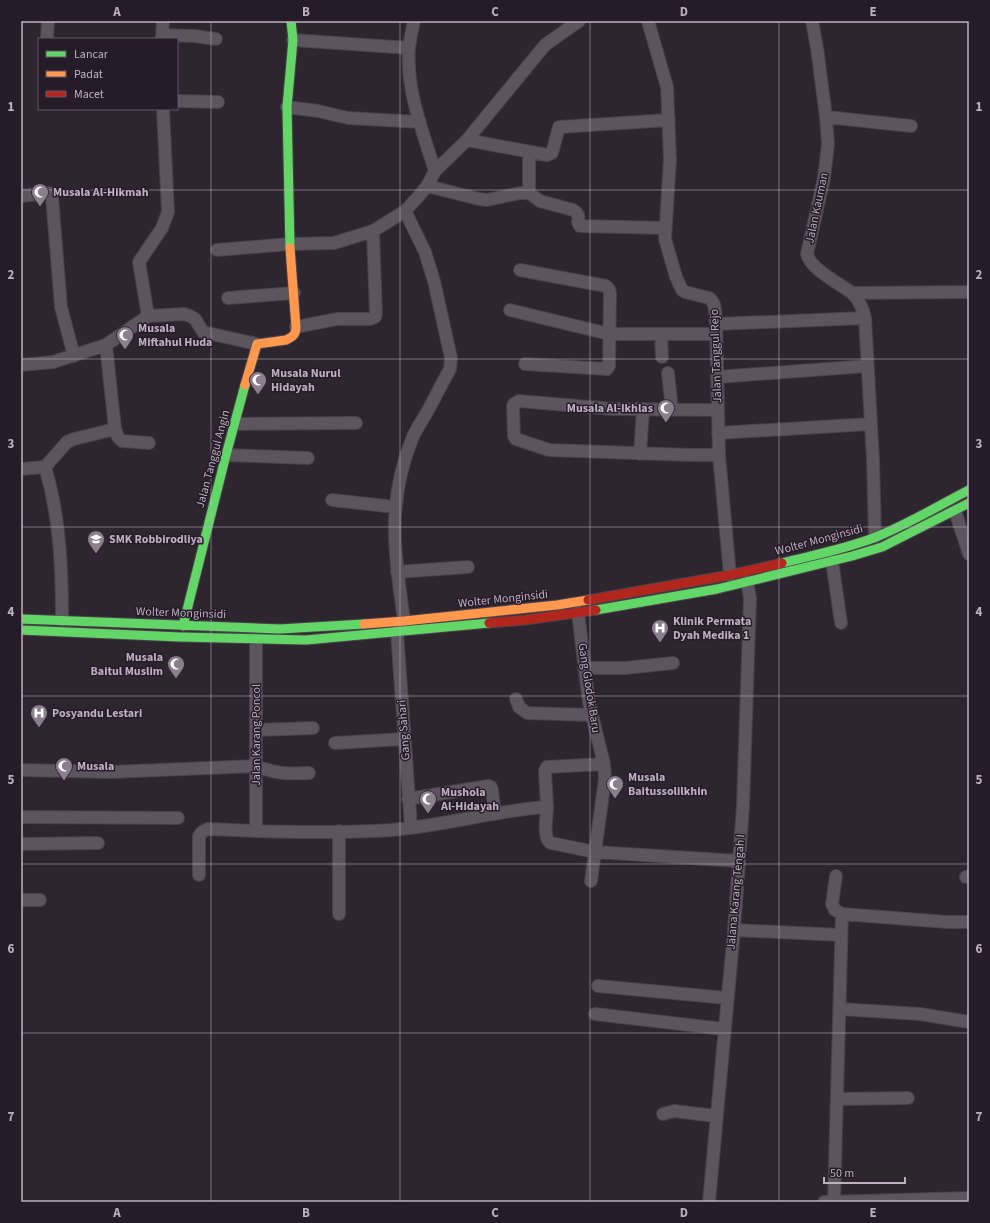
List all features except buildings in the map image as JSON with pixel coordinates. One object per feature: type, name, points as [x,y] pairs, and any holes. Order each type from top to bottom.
[{"type":"main road","points":[[257,344],[288,339],[293,337],[296,332],[290,244],[287,107],[292,40],[291,21]]},
{"type":"main road","name":"Jalan Tanggul Angin","points":[[183,626],[226,455],[257,344]]},
{"type":"main road","name":"Wolter Monginsidi","points":[[21,618],[280,629],[404,621],[557,605],[730,575],[846,547],[875,537],[907,523],[969,490]]},
{"type":"main road","name":"Wolter Monginsidi","points":[[21,630],[256,640],[306,640],[525,620],[578,613],[717,589],[882,548],[969,503]]},
{"type":"street","points":[[47,38],[48,21]]},
{"type":"street","points":[[163,21],[162,37],[195,36],[216,39]]},
{"type":"street","points":[[414,21],[409,48],[410,80],[420,122],[435,171]]},
{"type":"street","points":[[217,250],[290,244],[334,243],[373,231],[405,211],[427,186],[435,171],[467,140],[545,45],[579,21]]},
{"type":"street","name":"Jalan Tanggul Rejo","points":[[648,21],[667,87],[670,159],[665,239],[676,277],[682,290],[712,300],[714,306],[716,329],[719,455],[730,575]]},
{"type":"street","name":"Jalan Kauman","points":[[812,21],[826,117],[828,144],[826,165],[807,254],[808,259],[814,266],[852,293],[860,303],[865,318],[875,537]]},
{"type":"street","points":[[292,40],[409,48]]},
{"type":"street","points":[[178,101],[218,102]]},
{"type":"street","points":[[287,107],[318,111],[348,118],[420,122]]},
{"type":"street","points":[[148,316],[139,262],[162,228],[168,212],[163,110]]},
{"type":"street","points":[[826,117],[912,126]]},
{"type":"street","points":[[467,140],[547,155],[552,153],[558,127],[561,126],[668,120]]},
{"type":"street","points":[[529,152],[529,193]]},
{"type":"street","points":[[427,186],[487,200],[520,193],[529,193],[540,201],[577,213],[579,216],[578,222],[580,226],[666,228]]},
{"type":"street","points":[[21,196],[49,193],[52,197],[61,307],[74,356]]},
{"type":"street","points":[[404,621],[394,537],[397,488],[412,438],[450,369],[451,358],[434,281],[425,252],[405,211]]},
{"type":"street","points":[[296,327],[337,319],[370,319],[375,317],[373,231]]},
{"type":"street","points":[[520,270],[606,286],[609,289],[610,294],[609,366],[607,369],[525,364]]},
{"type":"street","points":[[852,293],[969,292]]},
{"type":"street","points":[[228,298],[294,293]]},
{"type":"street","points":[[510,310],[609,334],[661,334],[865,318]]},
{"type":"street","points":[[21,365],[53,362],[106,345],[148,316],[184,314],[195,319],[203,332],[257,344]]},
{"type":"street","points":[[661,334],[662,357]]},
{"type":"street","points":[[106,345],[115,429],[118,437],[122,441],[149,443]]},
{"type":"street","points":[[717,377],[867,366]]},
{"type":"street","points":[[668,372],[672,410]]},
{"type":"street","points":[[718,410],[613,410],[519,401],[514,404],[514,436],[519,440],[549,450],[691,456],[719,455]]},
{"type":"street","points":[[640,454],[643,410]]},
{"type":"street","points":[[235,424],[356,423]]},
{"type":"street","points":[[718,433],[870,424]]},
{"type":"street","points":[[21,469],[45,467],[68,442],[74,439],[115,429]]},
{"type":"street","points":[[226,455],[308,458]]},
{"type":"street","points":[[45,467],[50,484],[59,534],[62,576],[62,620]]},
{"type":"street","points":[[332,500],[395,507]]},
{"type":"street","points":[[955,511],[969,554]]},
{"type":"street","points":[[832,561],[841,623]]},
{"type":"street","points":[[397,572],[468,567]]},
{"type":"street","name":"Jalana Karang Tengah I","points":[[709,1202],[734,930],[743,806],[750,598],[747,582]]},
{"type":"street","name":"Gang Glodok Baru","points":[[578,613],[591,715],[604,764],[605,779],[605,789],[594,852],[591,882]]},
{"type":"street","name":"Gang Sahari","points":[[397,632],[411,827]]},
{"type":"street","name":"Jalan Karang Poncol","points":[[256,640],[256,831]]},
{"type":"street","points":[[584,668],[625,668],[673,663]]},
{"type":"street","points":[[516,699],[519,707],[527,713],[591,715]]},
{"type":"street","points":[[256,730],[313,728]]},
{"type":"street","points":[[335,743],[404,739]]},
{"type":"street","points":[[604,764],[547,767],[546,837],[549,842],[594,852],[739,861]]},
{"type":"street","points":[[21,770],[110,772],[256,766],[274,773],[309,773]]},
{"type":"street","points":[[408,799],[488,786],[491,787],[495,814]]},
{"type":"street","points":[[199,875],[199,836],[202,832],[208,829],[256,831],[391,830],[530,808],[547,807]]},
{"type":"street","points":[[21,817],[178,818]]},
{"type":"street","points":[[339,831],[339,914]]},
{"type":"street","points":[[21,844],[98,843]]},
{"type":"street","points":[[836,876],[832,904],[835,910],[842,914],[947,922],[969,922]]},
{"type":"street","points":[[21,900],[40,900]]},
{"type":"street","points":[[834,1202],[842,914]]},
{"type":"street","points":[[734,930],[841,935]]},
{"type":"street","points":[[598,986],[727,998]]},
{"type":"street","points":[[839,1009],[920,1014],[969,1022]]},
{"type":"street","points":[[595,1014],[724,1028]]},
{"type":"street","points":[[837,1099],[908,1098]]},
{"type":"street","points":[[663,1114],[674,1111],[716,1116]]},
{"type":"street","points":[[824,1202],[969,1198]]},
{"type":"traffic: fast","points":[[290,248],[287,107],[293,40],[291,21]]},
{"type":"traffic: fast","points":[[183,626],[245,385]]},
{"type":"traffic: fast","points":[[782,563],[841,548],[876,537],[911,521],[969,490]]},
{"type":"traffic: fast","points":[[596,610],[717,589],[852,556],[882,547],[969,503]]},
{"type":"traffic: fast","points":[[21,619],[280,629],[364,624]]},
{"type":"traffic: fast","points":[[21,630],[180,637],[306,640],[489,623]]},
{"type":"traffic: slow","points":[[245,385],[257,344],[286,340],[295,333],[296,327],[290,248]]},
{"type":"traffic: slow","points":[[364,624],[557,605],[588,600]]},
{"type":"traffic: jam","points":[[588,600],[730,575],[782,563]]},
{"type":"traffic: jam","points":[[489,623],[525,620],[596,610]]},
{"type":"place","name":"Musala Al-Hikmah","points":[[40,207]]},
{"type":"place","name":"Musala Miftahul Huda","points":[[125,350]]},
{"type":"place","name":"Musala Nurul Hidayah","points":[[258,395]]},
{"type":"place","name":"Musala Al-Ikhlas","points":[[666,423]]},
{"type":"place","name":"SMK Robbirodliya","points":[[96,554]]},
{"type":"place","name":"Klinik Permata Dyah Medika 1","points":[[660,643]]},
{"type":"place","name":"Musala Baitul Muslim","points":[[176,679]]},
{"type":"place","name":"Posyandu Lestari","points":[[39,728]]},
{"type":"place","name":"Musala","points":[[64,781]]},
{"type":"place","name":"Musala Baitussolilkhin","points":[[615,799]]},
{"type":"place","name":"Mushola Al-Hidayah","points":[[428,814]]}]
